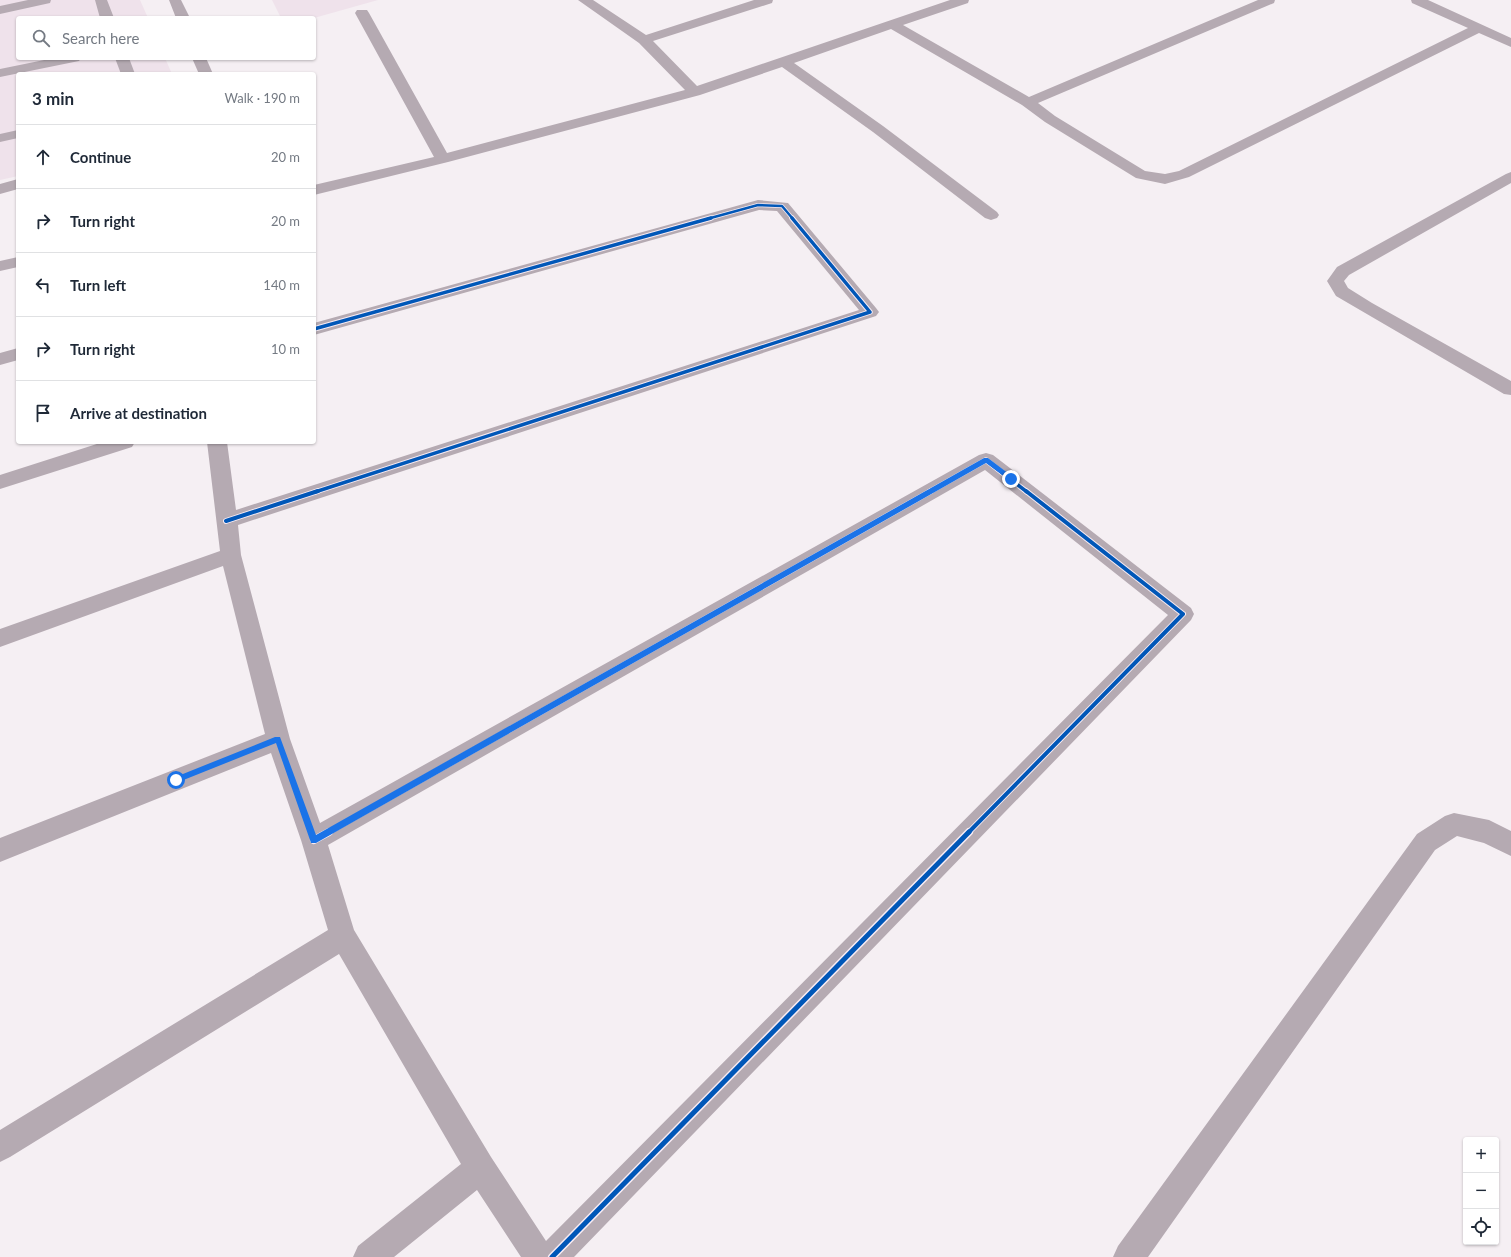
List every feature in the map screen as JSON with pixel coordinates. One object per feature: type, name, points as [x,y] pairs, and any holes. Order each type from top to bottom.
[{"type":"street","points":[[0,10],[45,0]]},
{"type":"street","points":[[101,0],[107,16]]},
{"type":"street","points":[[175,0],[182,16]]},
{"type":"street","points":[[584,0],[644,40],[695,92]]},
{"type":"street","points":[[730,0],[741,8]]},
{"type":"street","points":[[644,40],[767,0]]},
{"type":"street","points":[[316,190],[443,159],[695,92],[963,0]]},
{"type":"street","points":[[1027,102],[1043,97],[1270,0]]},
{"type":"street","points":[[1417,0],[1511,43]]},
{"type":"street","points":[[362,13],[443,159]]},
{"type":"street","points":[[892,24],[1027,102],[1050,119],[1141,175],[1165,179],[1184,174],[1479,28]]},
{"type":"street","points":[[0,73],[64,60]]},
{"type":"street","points":[[123,60],[127,72]]},
{"type":"street","points":[[200,60],[205,72]]},
{"type":"street","points":[[784,62],[878,129],[991,214]]},
{"type":"street","points":[[0,138],[16,134]]},
{"type":"street","points":[[1511,177],[1343,271],[1335,281],[1342,292],[1366,307],[1511,389]]},
{"type":"street","points":[[0,189],[16,185]]},
{"type":"street","points":[[226,521],[870,312],[782,206],[758,205],[316,328]]},
{"type":"street","points":[[0,266],[16,262]]},
{"type":"street","points":[[0,359],[16,355]]},
{"type":"street","points":[[0,482],[119,444]]},
{"type":"street","points":[[217,444],[230,555],[278,740],[314,840],[343,936],[480,1168],[539,1257]]},
{"type":"street","points":[[314,840],[986,460],[1183,614],[552,1257]]},
{"type":"street","points":[[0,638],[230,555]]},
{"type":"street","points":[[0,850],[278,740]]},
{"type":"street","points":[[1129,1257],[1426,842],[1454,824],[1490,832],[1511,844]]},
{"type":"street","points":[[0,1146],[343,936]]},
{"type":"street","points":[[369,1257],[480,1168]]},
{"type":"shaded area","points":[[0,0],[140,0],[147,16],[16,16],[16,60],[166,60],[171,72],[16,72],[16,176],[0,180]]},
{"type":"shaded area","points":[[272,0],[378,0],[316,17],[316,16],[280,16]]},
{"type":"cycle path","points":[[226,521],[870,312],[782,206],[758,205],[316,328]]},
{"type":"cycle path","points":[[314,840],[986,460],[1183,614],[552,1257]]},
{"type":"route","points":[[176,780],[278,740],[314,840],[986,460],[1011,479]]}]
